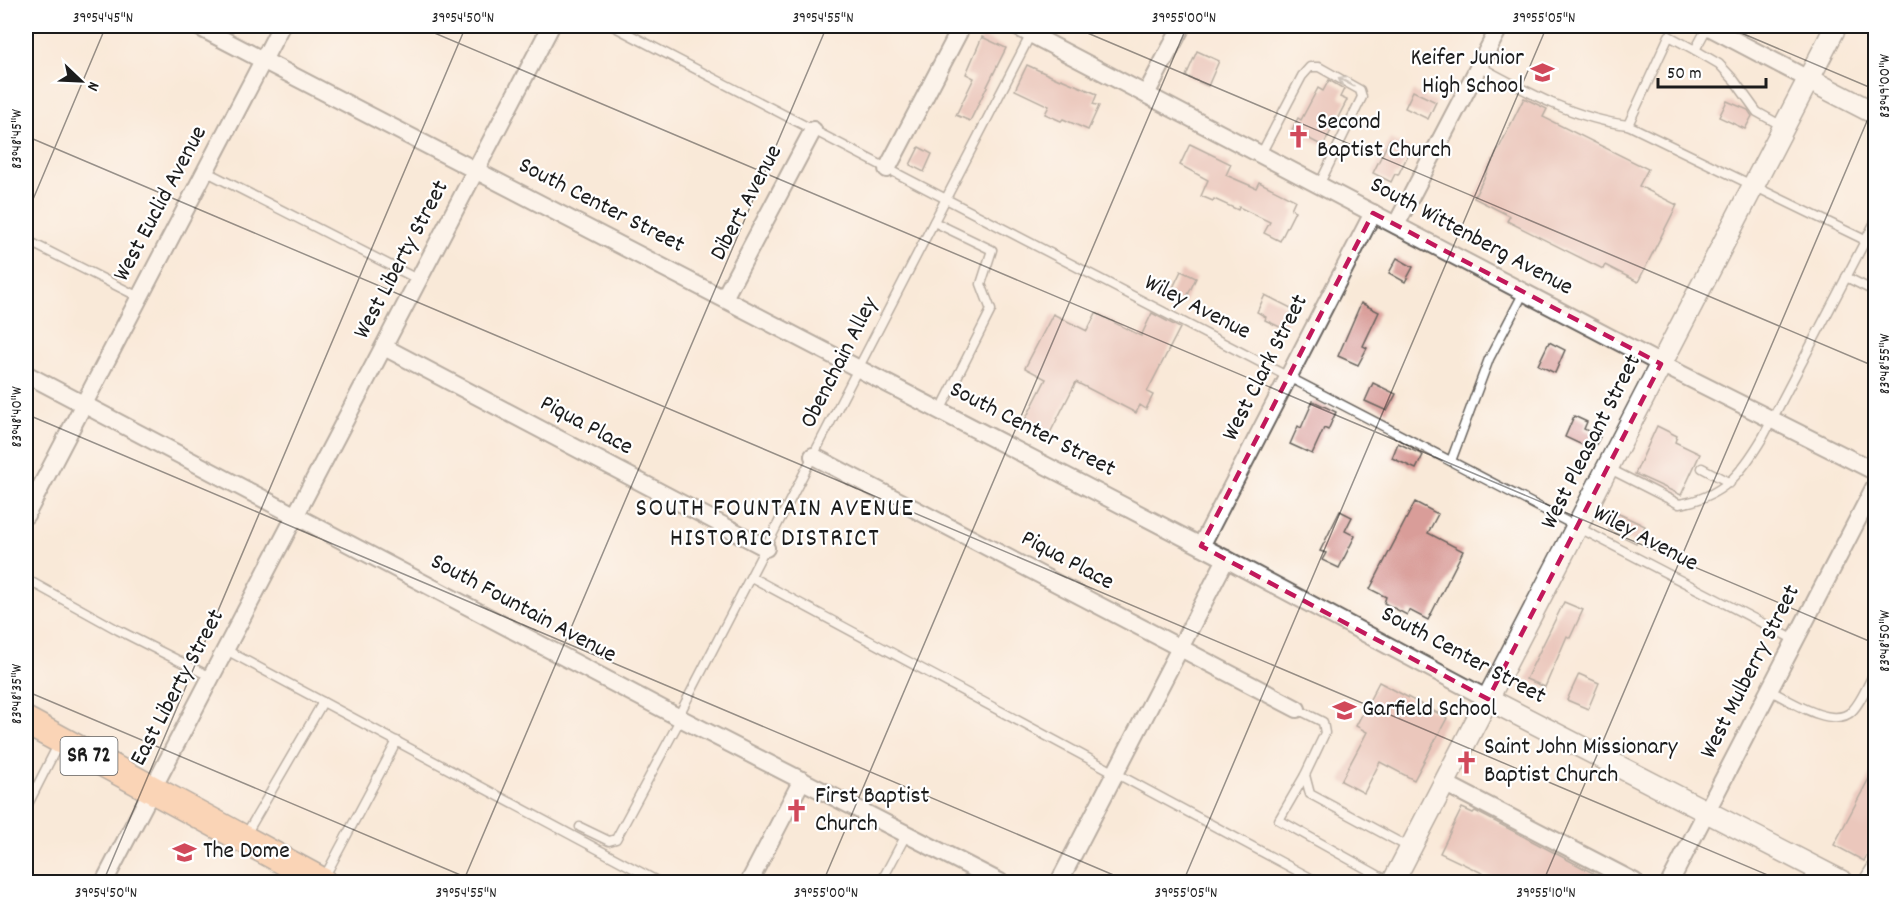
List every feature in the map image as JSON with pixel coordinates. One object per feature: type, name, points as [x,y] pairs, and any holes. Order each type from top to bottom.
[{"type":"main road","name":"SR 72","points":[[26,721],[322,882]]},
{"type":"street","name":"South Center Street","points":[[197,26],[1226,559],[1706,812],[1811,876],[1842,882]]},
{"type":"street","name":"West Euclid Avenue","points":[[27,511],[281,26]]},
{"type":"street","name":"West Liberty Street","points":[[295,517],[551,26]]},
{"type":"street","points":[[887,169],[962,26]]},
{"type":"street","name":"South Wittenberg Avenue","points":[[1015,26],[1032,30],[1146,94],[1319,185],[1661,364],[1875,472]]},
{"type":"street","points":[[1146,94],[1182,26]]},
{"type":"street","points":[[1396,225],[1500,26]]},
{"type":"street","points":[[1708,26],[1875,114]]},
{"type":"street","name":"West Pleasant Street","points":[[1391,882],[1836,26]]},
{"type":"street","name":"Dibert Avenue","points":[[724,298],[813,130]]},
{"type":"street","name":"West Clark Street","points":[[1201,546],[1373,213]]},
{"type":"street","name":"Piqua Place","points":[[384,347],[766,548]]},
{"type":"street","name":"South Fountain Avenue","points":[[26,374],[680,718],[1000,882]]},
{"type":"street","name":"Piqua Place","points":[[813,456],[1298,709]]},
{"type":"street","name":"West Mulberry Street","points":[[1670,882],[1875,484]]},
{"type":"street","name":"East Liberty Street","points":[[104,882],[295,517]]},
{"type":"street","points":[[1059,882],[1226,559]]},
{"type":"street","points":[[748,882],[802,780]]},
{"type":"street","points":[[1444,783],[1635,882]]},
{"type":"lane","name":"Wiley Avenue","points":[[613,26],[1795,640]]},
{"type":"lane","points":[[1695,50],[1708,26]]},
{"type":"lane","name":"Obenchain Alley","points":[[580,827],[609,842],[616,839],[1032,30]]},
{"type":"lane","points":[[1628,125],[1669,36],[1719,64],[1734,80],[1757,112],[1784,127]]},
{"type":"lane","points":[[1479,66],[1530,93],[1561,106],[1604,122],[1628,125],[1865,240]]},
{"type":"lane","points":[[1261,154],[1302,76],[1310,67],[1319,67],[1360,90],[1362,97],[1319,185]]},
{"type":"lane","points":[[205,171],[419,280]]},
{"type":"lane","points":[[1607,468],[1679,504],[1706,497],[1730,483],[1746,465],[1875,220]]},
{"type":"lane","points":[[934,222],[992,250],[981,284],[990,310],[940,411]]},
{"type":"lane","points":[[26,240],[139,297]]},
{"type":"lane","points":[[1846,277],[1875,292]]},
{"type":"lane","points":[[1451,461],[1489,359],[1524,292]]},
{"type":"lane","points":[[1702,468],[1730,483]]},
{"type":"lane","points":[[751,577],[1318,882]]},
{"type":"lane","points":[[26,579],[118,630],[211,677]]},
{"type":"lane","points":[[226,650],[659,882]]},
{"type":"lane","points":[[1769,690],[1823,716],[1834,718],[1847,716],[1854,709],[1875,669]]},
{"type":"lane","points":[[243,839],[323,702]]},
{"type":"lane","points":[[1298,709],[1323,722],[1325,733],[1305,775],[1279,820],[1391,882]]},
{"type":"lane","points":[[26,808],[61,740]]},
{"type":"lane","points":[[322,882],[396,741]]},
{"type":"lane","points":[[1305,775],[1310,794],[1410,849]]},
{"type":"lane","points":[[881,882],[906,835]]},
{"type":"lane","points":[[1862,882],[1875,860]]},
{"type":"highlighted area","points":[[1373,213],[1661,364],[1488,699],[1201,546]]},
{"type":"building","points":[[982,37],[1006,48],[970,121],[956,115],[974,78],[966,74]]},
{"type":"building","points":[[1197,51],[1219,61],[1208,86],[1186,76]]},
{"type":"building","points":[[1027,65],[1097,94],[1093,104],[1099,106],[1088,130],[1045,114],[1049,106],[1015,90]]},
{"type":"building","points":[[1329,80],[1344,89],[1340,97],[1347,100],[1323,146],[1292,130],[1298,118],[1301,120],[1318,88],[1323,91]]},
{"type":"building","points":[[1413,91],[1436,102],[1428,119],[1405,108]]},
{"type":"building","points":[[1524,98],[1547,109],[1543,117],[1648,169],[1639,186],[1677,205],[1638,282],[1605,265],[1603,269],[1507,221],[1510,216],[1474,198]]},
{"type":"building","points":[[1727,101],[1748,110],[1752,116],[1745,129],[1719,117]]},
{"type":"building","points":[[1390,139],[1411,149],[1398,175],[1395,174],[1391,182],[1373,173]]},
{"type":"building","points":[[1190,144],[1231,164],[1226,175],[1256,188],[1259,182],[1295,200],[1291,209],[1295,211],[1280,241],[1264,233],[1270,222],[1239,207],[1238,210],[1201,196],[1208,180],[1180,165]]},
{"type":"building","points":[[919,147],[932,154],[924,172],[910,165]]},
{"type":"building","points":[[1397,258],[1413,267],[1405,282],[1389,273]]},
{"type":"building","points":[[1181,271],[1196,278],[1184,303],[1169,296]]},
{"type":"building","points":[[1265,295],[1293,309],[1284,329],[1265,320],[1266,317],[1257,312]]},
{"type":"building","points":[[1361,303],[1379,312],[1363,346],[1367,348],[1358,365],[1338,356]]},
{"type":"building","points":[[1096,313],[1141,336],[1152,313],[1180,328],[1147,392],[1153,395],[1146,409],[1140,405],[1136,413],[1076,382],[1049,435],[1024,422],[1046,379],[1025,368],[1053,314],[1087,331]]},
{"type":"building","points":[[1549,342],[1565,350],[1555,373],[1538,365]]},
{"type":"building","points":[[1373,383],[1396,394],[1387,411],[1365,401]]},
{"type":"building","points":[[1313,401],[1336,412],[1328,430],[1324,428],[1312,454],[1290,444],[1298,426],[1301,428]]},
{"type":"building","points":[[1574,416],[1587,422],[1584,429],[1600,437],[1593,450],[1565,437]]},
{"type":"building","points":[[1657,426],[1677,436],[1675,442],[1700,454],[1681,495],[1635,474]]},
{"type":"building","points":[[1398,443],[1423,455],[1416,469],[1392,458]]},
{"type":"building","points":[[1415,502],[1438,514],[1428,533],[1463,551],[1428,620],[1409,610],[1407,615],[1384,603],[1386,597],[1370,589]]},
{"type":"building","points":[[1340,511],[1352,517],[1345,531],[1355,536],[1339,568],[1322,560],[1326,553],[1320,551]]},
{"type":"building","points":[[1617,513],[1645,526],[1636,543],[1609,530]]},
{"type":"building","points":[[1564,602],[1583,610],[1570,638],[1567,636],[1545,687],[1526,679]]},
{"type":"building","points":[[1579,674],[1599,683],[1588,709],[1567,700]]},
{"type":"building","points":[[1379,682],[1447,718],[1414,780],[1380,762],[1364,793],[1341,781],[1367,732],[1356,726]]},
{"type":"building","points":[[1875,767],[1875,840],[1864,861],[1834,845]]},
{"type":"building","points":[[1462,808],[1473,813],[1475,811],[1610,882],[1501,882],[1440,853]]},
{"type":"place","name":"Keifer Junior High School","points":[[1542,73]]},
{"type":"place","name":"Second Baptist Church","points":[[1299,137]]},
{"type":"place","name":"Garfield School","points":[[1344,710]]},
{"type":"place","name":"Saint John Missionary Baptist Church","points":[[1466,762]]},
{"type":"place","name":"First Baptist Church","points":[[797,811]]},
{"type":"place","name":"The Dome","points":[[185,852]]},
{"type":"district","name":"SOUTH FOUNTAIN AVENUE HISTORIC DISTRICT","points":[[775,524]]}]
